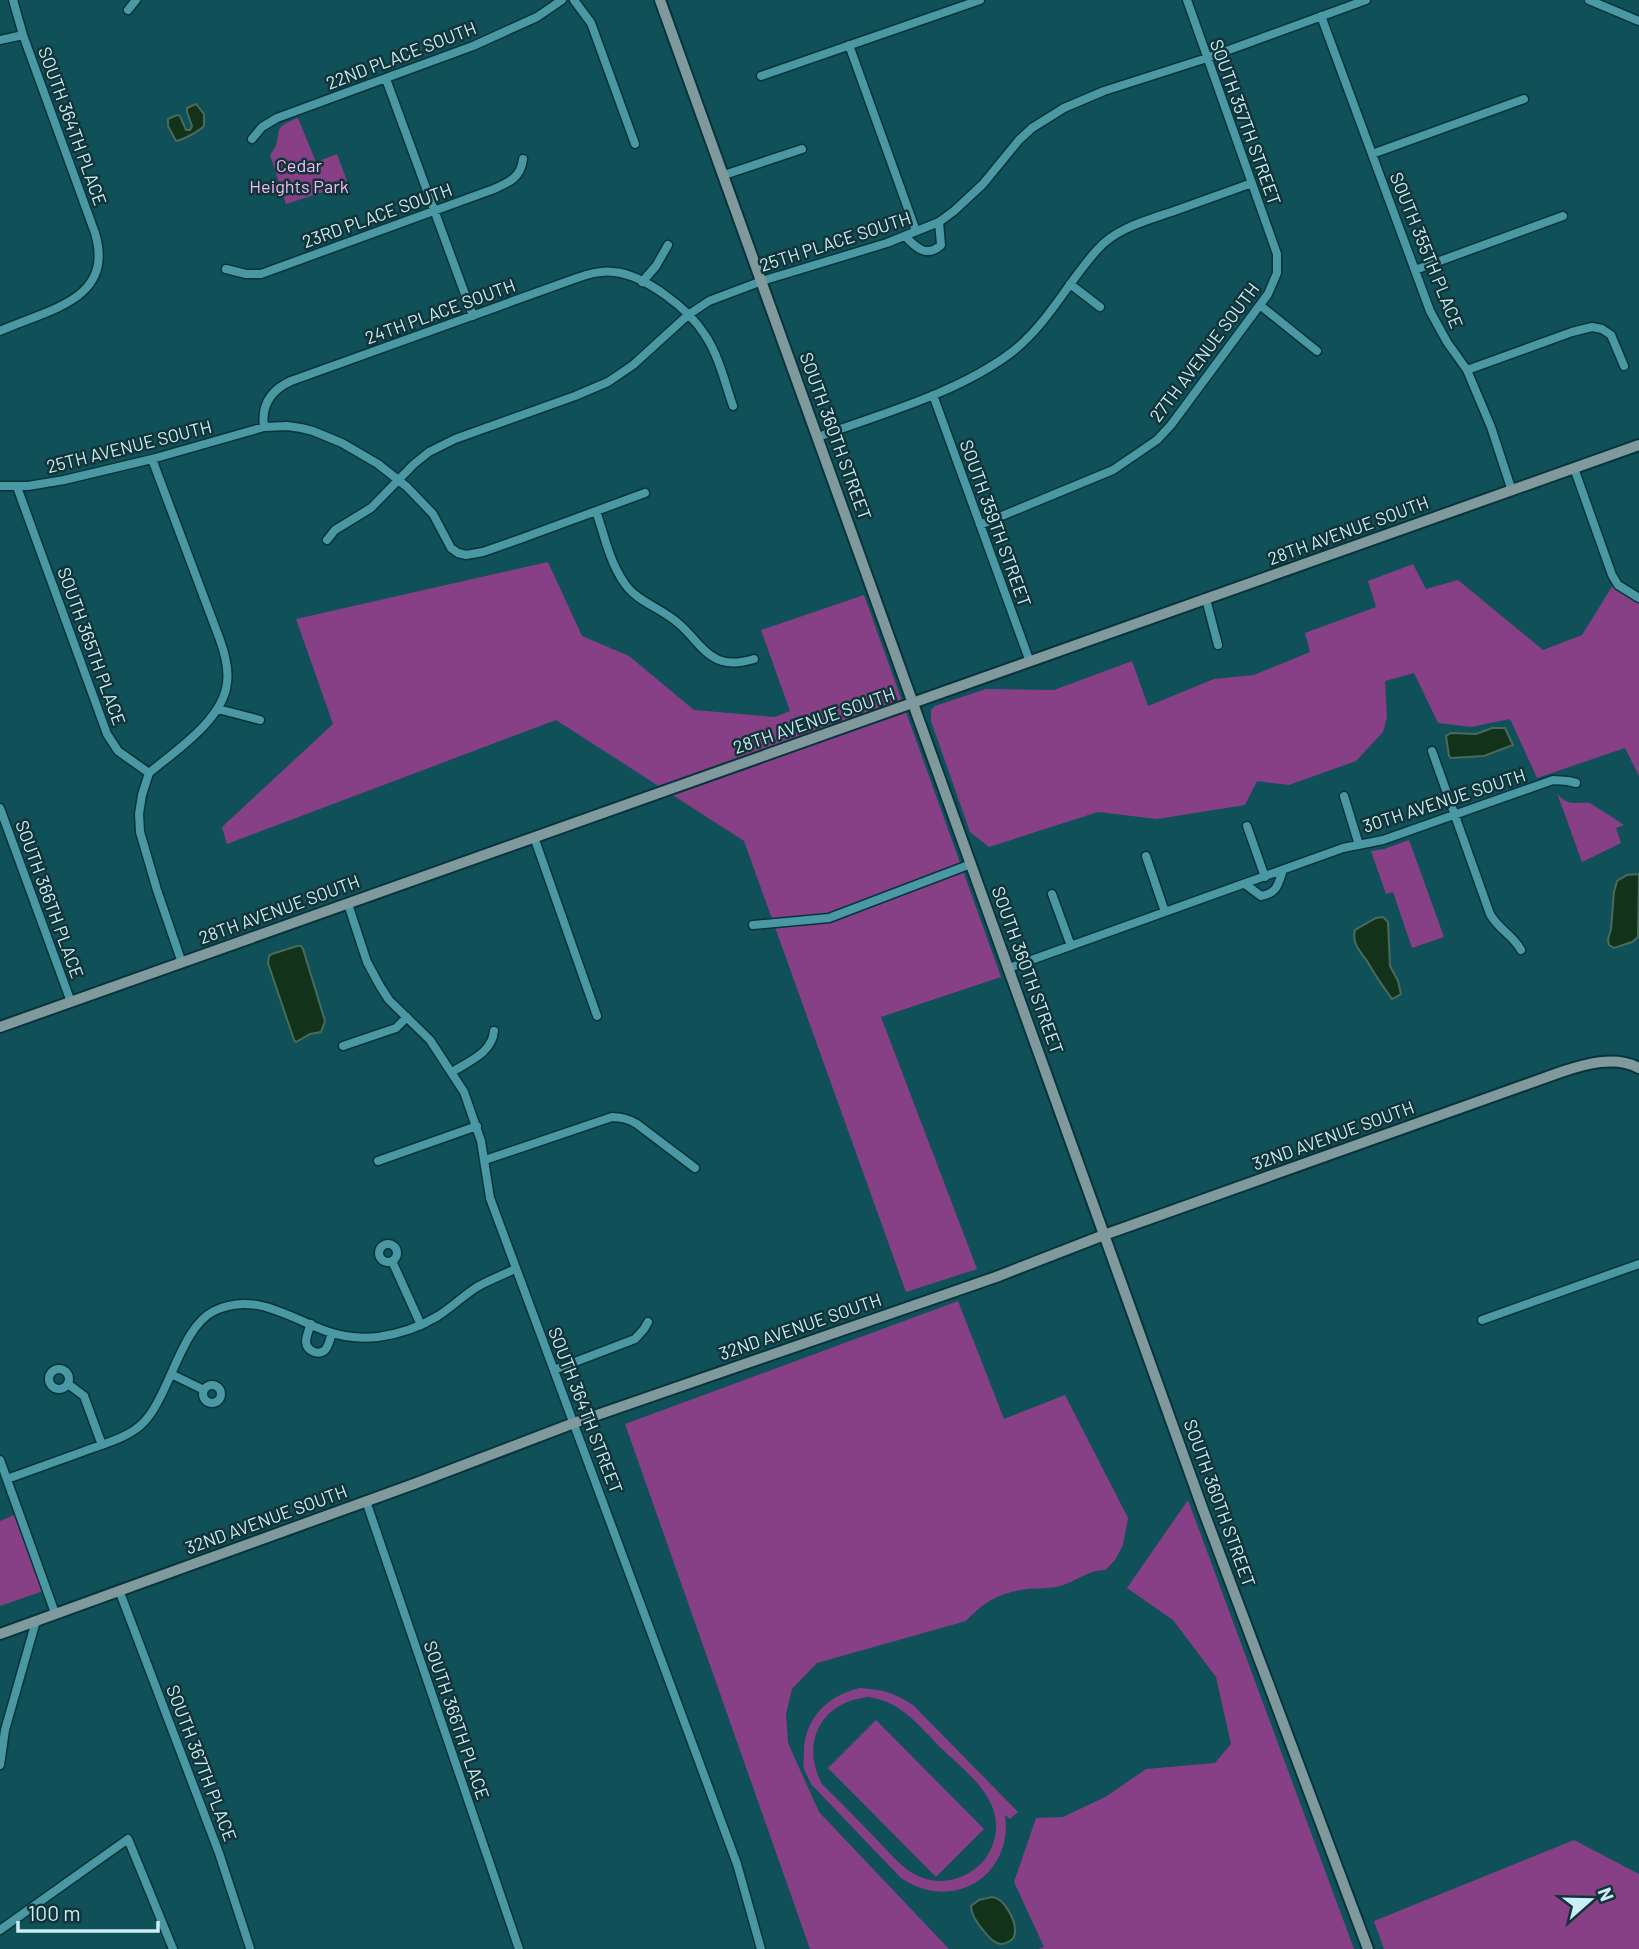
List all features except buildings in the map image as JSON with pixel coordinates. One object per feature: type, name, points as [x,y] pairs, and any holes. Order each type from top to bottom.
[{"type":"street","name":"SOUTH 364TH PLACE","points":[[0,331],[71,302],[88,286],[99,263],[99,250],[91,223],[23,35],[13,0]]},
{"type":"street","points":[[128,10],[136,0]]},
{"type":"street","name":"22ND PLACE SOUTH","points":[[252,139],[262,127],[277,118],[492,38],[537,17],[562,0]]},
{"type":"street","points":[[574,0],[592,23],[635,144]]},
{"type":"street","name":"SOUTH 360TH STREET","points":[[660,0],[1210,1530],[1368,1949]]},
{"type":"street","points":[[761,76],[980,0]]},
{"type":"street","name":"SOUTH 357TH STREET","points":[[1186,0],[1277,254]]},
{"type":"street","name":"25TH PLACE SOUTH","points":[[327,540],[335,530],[371,508],[425,455],[440,446],[608,382],[633,365],[688,315],[716,298],[905,236],[939,222],[983,184],[1019,140],[1048,117],[1104,91],[1207,58],[1366,0]]},
{"type":"street","points":[[1589,0],[1639,21]]},
{"type":"street","name":"SOUTH 355TH PLACE","points":[[1321,16],[1430,311],[1467,370],[1491,427],[1512,491]]},
{"type":"street","points":[[0,40],[23,35]]},
{"type":"street","points":[[849,45],[916,231]]},
{"type":"street","points":[[386,79],[473,316]]},
{"type":"street","points":[[1372,154],[1524,99]]},
{"type":"street","points":[[724,175],[802,149]]},
{"type":"street","name":"23RD PLACE SOUTH","points":[[226,269],[246,274],[261,274],[494,189],[514,180],[521,171],[523,159]]},
{"type":"street","points":[[818,437],[933,395],[999,362],[1034,330],[1097,248],[1120,231],[1252,183]]},
{"type":"street","points":[[1415,270],[1563,216]]},
{"type":"street","points":[[905,236],[922,250],[933,251],[942,245],[939,222]]},
{"type":"street","points":[[642,282],[656,266],[668,245]]},
{"type":"street","name":"27TH AVENUE SOUTH","points":[[979,524],[1113,470],[1157,440],[1261,306],[1277,273],[1277,254]]},
{"type":"street","name":"24TH PLACE SOUTH","points":[[264,428],[265,405],[271,394],[283,385],[590,274],[607,271],[617,272],[655,289],[688,315],[709,342],[733,406]]},
{"type":"street","points":[[1070,284],[1100,307]]},
{"type":"street","points":[[1261,306],[1317,351]]},
{"type":"street","points":[[1467,370],[1592,327],[1602,328],[1611,335],[1624,366]]},
{"type":"street","name":"SOUTH 359TH STREET","points":[[933,395],[1030,662]]},
{"type":"street","name":"25TH AVENUE SOUTH","points":[[0,486],[17,487],[64,480],[264,428],[287,426],[313,431],[358,452],[398,480],[425,504],[456,553],[475,554],[596,511]]},
{"type":"street","name":"28TH AVENUE SOUTH","points":[[0,1027],[1639,444]]},
{"type":"street","points":[[152,459],[224,652],[228,680],[218,709],[195,734],[149,773],[142,794],[140,832],[156,890],[182,963]]},
{"type":"street","points":[[1574,468],[1612,575],[1618,585],[1639,598]]},
{"type":"street","name":"SOUTH 365TH PLACE","points":[[17,487],[107,734],[118,751],[149,773]]},
{"type":"street","points":[[645,493],[596,511],[624,582],[644,602],[676,621],[712,656],[730,663],[754,660]]},
{"type":"street","points":[[1206,599],[1218,645]]},
{"type":"street","points":[[218,709],[260,720]]},
{"type":"street","points":[[1432,751],[1490,914],[1495,924],[1511,937],[1521,950]]},
{"type":"street","name":"30TH AVENUE SOUTH","points":[[1009,968],[1343,848],[1383,840],[1553,780],[1576,783]]},
{"type":"street","points":[[1344,796],[1359,845]]},
{"type":"street","name":"SOUTH 366TH PLACE","points":[[1,813],[71,1002]]},
{"type":"street","points":[[1247,826],[1265,877]]},
{"type":"street","points":[[534,837],[597,1016]]},
{"type":"street","points":[[1146,856],[1166,912]]},
{"type":"street","points":[[752,925],[829,918],[971,864]]},
{"type":"street","points":[[1245,884],[1261,896],[1268,895],[1275,890],[1283,870]]},
{"type":"street","points":[[1052,894],[1071,946]]},
{"type":"street","name":"SOUTH 364TH STREET","points":[[348,904],[373,974],[389,1000],[430,1040],[464,1092],[477,1126],[490,1198],[737,1864],[761,1949]]},
{"type":"street","points":[[343,1046],[396,1028],[407,1017]]},
{"type":"street","points":[[452,1072],[488,1049],[494,1031]]},
{"type":"street","name":"32ND AVENUE SOUTH","points":[[0,1634],[574,1423],[996,1277],[1104,1235],[1561,1072],[1593,1063],[1613,1062],[1639,1068]]},
{"type":"street","points":[[485,1160],[618,1117],[637,1124],[695,1168]]},
{"type":"street","points":[[378,1161],[477,1126]]},
{"type":"street","points":[[392,1261],[421,1325]]},
{"type":"street","points":[[1482,1320],[1639,1264]]},
{"type":"street","points":[[7,1479],[127,1434],[142,1424],[155,1408],[197,1325],[215,1310],[237,1304],[264,1306],[332,1333],[356,1338],[377,1337],[421,1325],[479,1286],[516,1269]]},
{"type":"street","points":[[554,1370],[635,1339],[648,1322]]},
{"type":"street","points":[[311,1324],[306,1341],[312,1352],[325,1350],[332,1333]]},
{"type":"street","points":[[171,1374],[204,1390]]},
{"type":"street","points":[[68,1384],[84,1396],[102,1444]]},
{"type":"street","points":[[0,1460],[55,1613]]},
{"type":"street","name":"SOUTH 366TH PLACE","points":[[366,1501],[519,1949]]},
{"type":"street","name":"SOUTH 367TH PLACE","points":[[120,1590],[219,1853],[250,1948]]},
{"type":"street","points":[[0,1765],[5,1730],[36,1621]]},
{"type":"street","points":[[0,1930],[128,1839],[173,1949]]},
{"type":"green space","name":"Cedar Heights Park","points":[[298,118],[316,162],[337,154],[348,184],[286,204],[270,155],[275,148],[280,129]]},
{"type":"green space","points":[[548,562],[582,636],[629,656],[694,710],[775,717],[790,711],[761,630],[864,595],[1001,977],[881,1017],[977,1269],[906,1292],[744,841],[556,720],[227,844],[222,827],[333,724],[296,619]]},
{"type":"green space","points":[[1413,564],[1426,589],[1458,580],[1543,650],[1582,635],[1613,585],[1639,602],[1639,776],[1625,748],[1537,778],[1510,719],[1471,727],[1438,723],[1414,673],[1385,681],[1387,717],[1383,732],[1356,761],[1289,785],[1257,781],[1245,805],[1157,819],[1098,812],[989,847],[970,832],[931,721],[931,710],[935,706],[986,689],[1054,690],[1132,661],[1148,706],[1214,679],[1254,675],[1310,652],[1305,633],[1376,607],[1368,581]]},
{"type":"green space","points":[[1557,793],[1568,802],[1590,803],[1624,825],[1616,828],[1621,843],[1582,862]]},
{"type":"green space","points":[[1409,840],[1444,937],[1412,948],[1393,892],[1386,894],[1371,851]]},
{"type":"green space","points":[[958,1301],[1004,1419],[1065,1395],[1128,1518],[1123,1545],[1115,1560],[1105,1570],[1093,1572],[1060,1586],[1008,1593],[986,1603],[966,1621],[817,1663],[792,1689],[786,1714],[788,1743],[819,1812],[949,1949],[810,1949],[625,1424]]},
{"type":"green space","points":[[1188,1500],[1354,1949],[1038,1949],[1044,1947],[1014,1882],[1036,1818],[1063,1817],[1107,1796],[1146,1769],[1215,1763],[1231,1744],[1216,1677],[1173,1620],[1127,1588]]},
{"type":"green space","points":[[19,1513],[46,1590],[0,1606],[0,1521]]},
{"type":"green space","points":[[860,1688],[882,1691],[894,1694],[913,1705],[1018,1812],[1010,1819],[1005,1815],[1006,1834],[1001,1851],[982,1878],[952,1891],[934,1891],[915,1886],[901,1878],[811,1784],[804,1769],[808,1729],[820,1710],[848,1691]],"holes":[[[868,1697],[880,1699],[900,1709],[916,1723],[973,1778],[990,1802],[995,1815],[993,1844],[982,1862],[965,1875],[940,1881],[914,1874],[895,1859],[822,1784],[813,1754],[819,1727],[827,1716],[852,1700]]]},
{"type":"green space","points":[[876,1720],[984,1829],[936,1877],[828,1768]]},
{"type":"green space","points":[[1574,1840],[1639,1874],[1639,1949],[1384,1949],[1374,1921]]},
{"type":"shaded area","points":[[196,104],[204,114],[204,126],[176,141],[168,126],[168,119],[180,116],[186,130],[190,130],[192,126],[187,108]]},
{"type":"shaded area","points":[[1492,728],[1505,728],[1513,745],[1484,756],[1449,756],[1446,736],[1451,733],[1476,734]]},
{"type":"shaded area","points":[[1639,874],[1638,937],[1614,948],[1609,945],[1608,939],[1617,881],[1627,875]]},
{"type":"shaded area","points":[[1383,917],[1388,922],[1390,966],[1401,994],[1392,999],[1358,949],[1354,936],[1355,930]]},
{"type":"shaded area","points":[[297,946],[303,949],[325,1021],[321,1032],[310,1034],[296,1042],[268,963],[272,954]]},
{"type":"shaded area","points":[[992,1897],[1005,1905],[1014,1922],[1014,1936],[1006,1943],[992,1940],[972,1913],[971,1906],[979,1900]]}]
